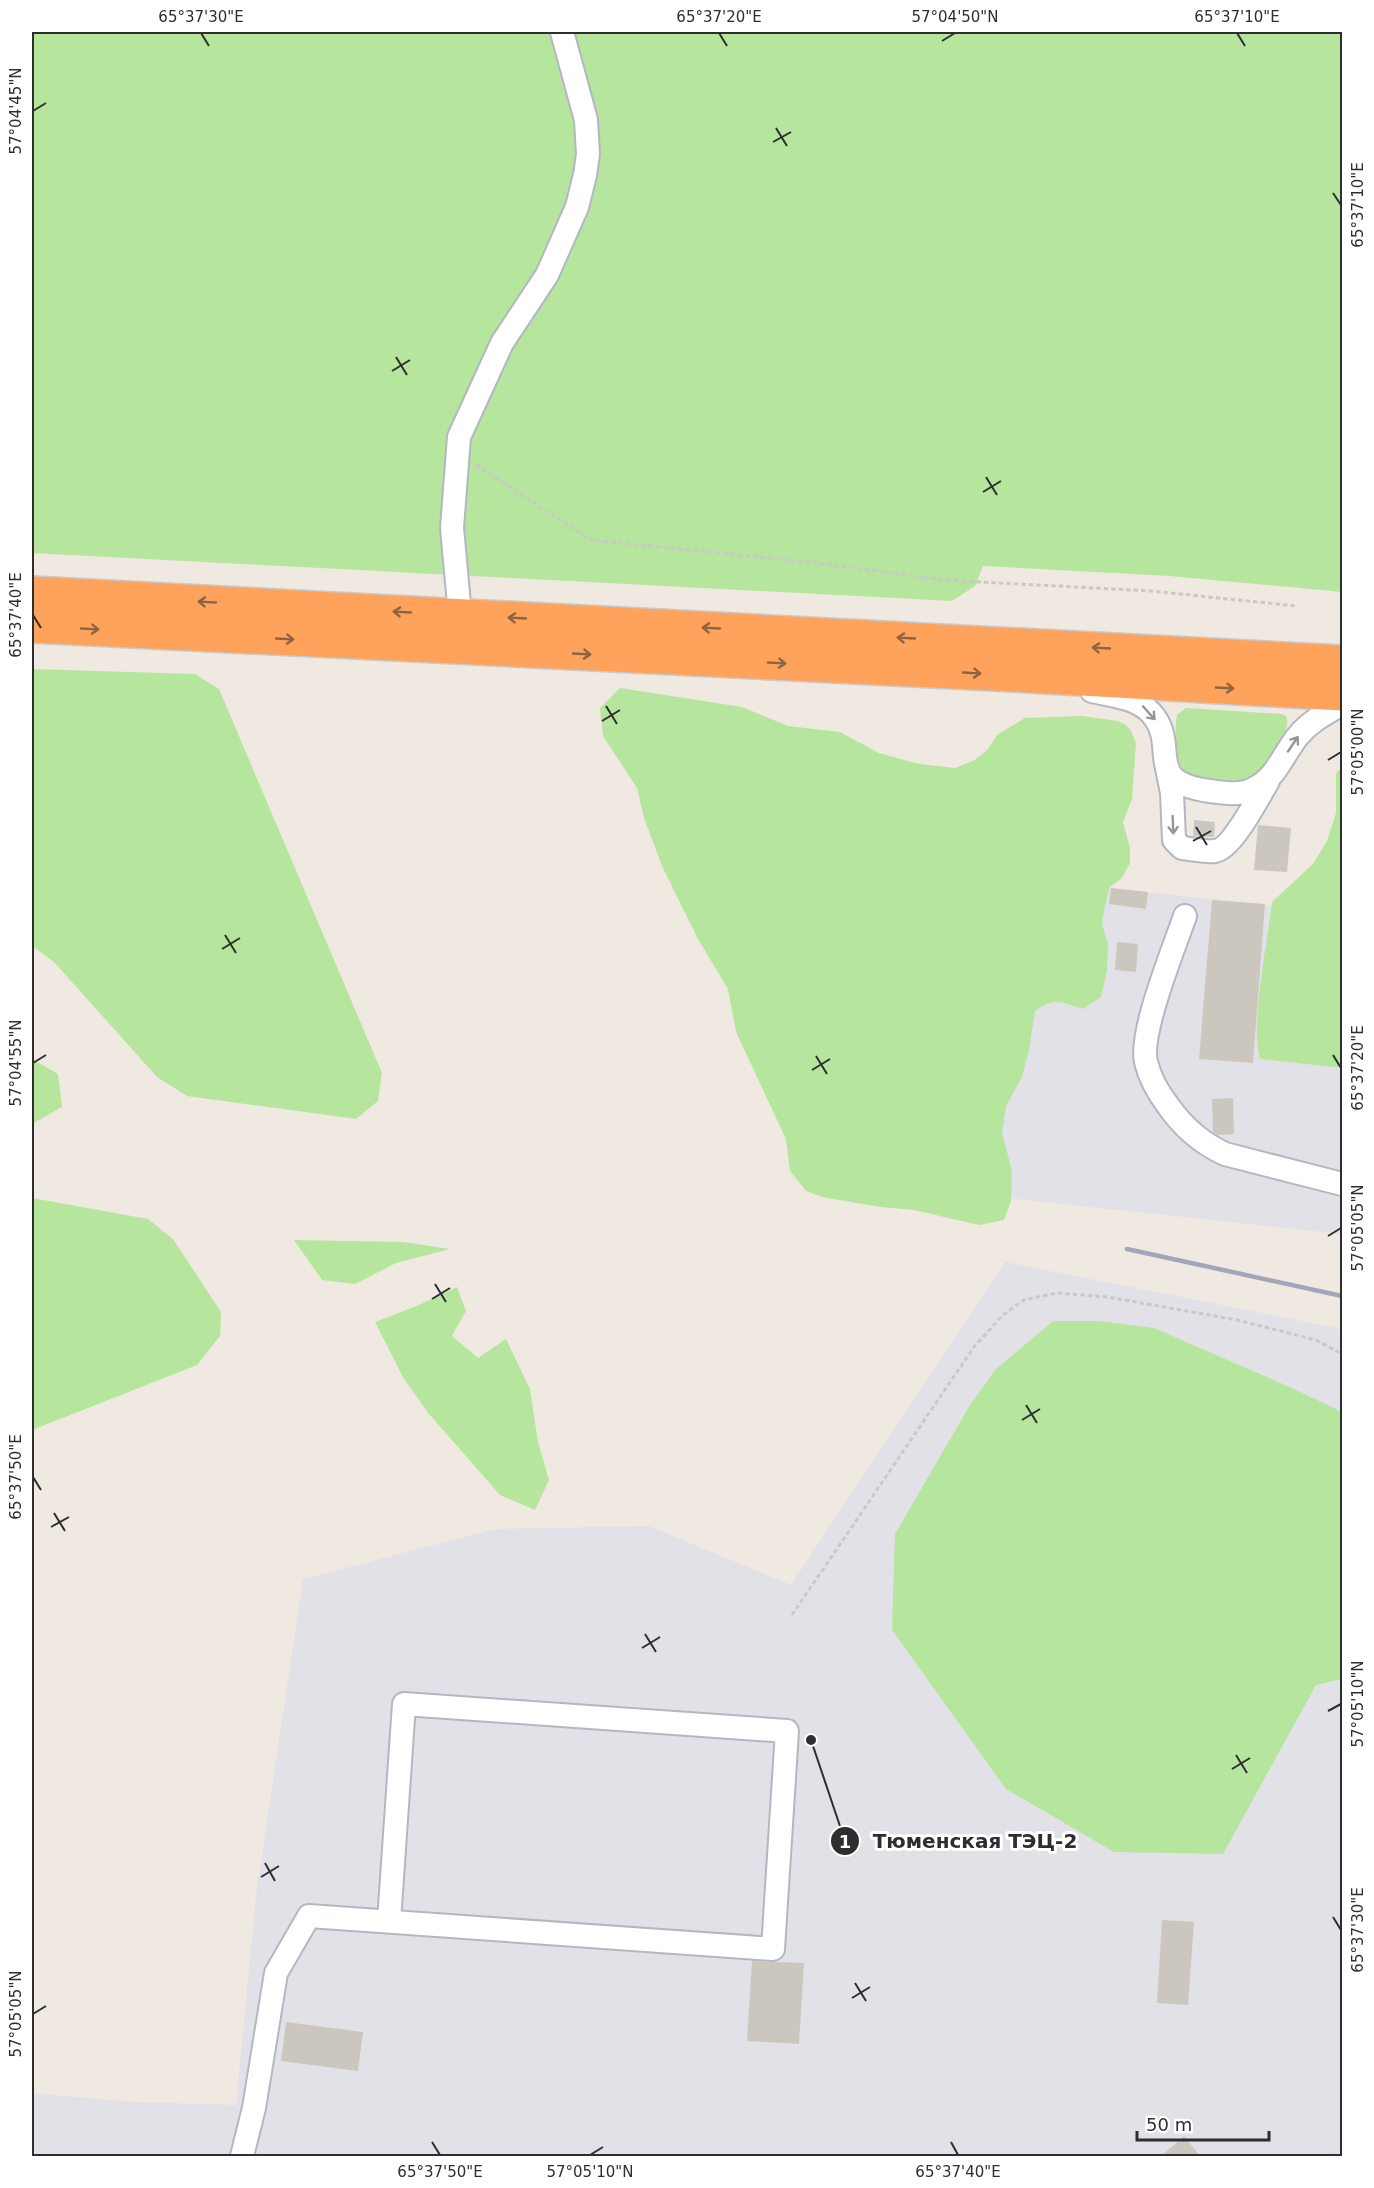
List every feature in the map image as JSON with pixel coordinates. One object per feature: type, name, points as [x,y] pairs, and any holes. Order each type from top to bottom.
[{"type":"highway","points":[[32,593],[1342,662]]},
{"type":"highway","points":[[32,626],[1014,675],[1342,694]]},
{"type":"lane","points":[[460,615],[452,528],[459,437],[502,344],[547,275],[577,207],[585,175],[588,154],[586,120],[562,32]]},
{"type":"lane","points":[[1014,675],[1127,699],[1141,705],[1152,714],[1160,730],[1172,793],[1174,840],[1182,848],[1215,851],[1221,849],[1234,835],[1304,729],[1342,704]]},
{"type":"lane","points":[[1166,767],[1172,776],[1187,787],[1230,793],[1253,790],[1271,777]]},
{"type":"lane","points":[[1185,916],[1147,1031],[1146,1061],[1157,1092],[1179,1121],[1209,1147],[1225,1154],[1342,1184]]},
{"type":"lane","points":[[242,2157],[254,2108],[276,1973],[309,1916],[773,1948],[787,1731],[404,1704],[389,1921]]},
{"type":"path","points":[[457,453],[591,540],[810,562],[943,580],[1151,591],[1296,606]]},
{"type":"path","points":[[792,1615],[974,1347],[1003,1315],[1024,1300],[1057,1293],[1108,1297],[1237,1320],[1317,1340],[1342,1353]]},
{"type":"shaded area","points":[[1043,881],[1342,913],[1342,1234],[988,1196]]},
{"type":"shaded area","points":[[1005,1262],[1342,1329],[1342,2156],[32,2156],[32,2093],[132,2102],[236,2105],[256,1895],[303,1579],[496,1529],[649,1526],[791,1585]]},
{"type":"green space","points":[[32,32],[1342,32],[1342,592],[1170,576],[983,566],[975,586],[952,601],[32,553]]},
{"type":"green space","points":[[32,669],[195,674],[219,689],[382,1073],[378,1101],[356,1119],[187,1096],[157,1077],[54,962],[32,946]]},
{"type":"green space","points":[[620,688],[742,707],[788,726],[840,732],[879,753],[919,764],[955,768],[975,760],[988,749],[997,735],[1025,718],[1082,716],[1118,721],[1131,731],[1136,743],[1132,799],[1123,822],[1130,848],[1130,863],[1122,878],[1110,887],[1105,905],[1102,924],[1108,944],[1107,970],[1101,997],[1083,1009],[1053,1002],[1035,1011],[1022,1077],[1006,1106],[1002,1133],[1012,1171],[1011,1201],[1004,1220],[979,1225],[914,1210],[822,1197],[806,1191],[790,1171],[786,1139],[736,1032],[728,989],[698,939],[662,866],[644,818],[637,788],[603,736],[600,708]]},
{"type":"green space","points":[[1186,708],[1282,714],[1286,716],[1287,726],[1268,763],[1257,776],[1241,781],[1199,778],[1186,772],[1177,753],[1176,718]]},
{"type":"green space","points":[[1342,768],[1342,1067],[1260,1059],[1257,1044],[1258,1005],[1272,902],[1313,864],[1327,841],[1336,813],[1336,773]]},
{"type":"green space","points":[[32,1059],[58,1074],[62,1107],[32,1124]]},
{"type":"green space","points":[[32,1198],[148,1219],[173,1239],[221,1312],[220,1336],[197,1365],[32,1430]]},
{"type":"green space","points":[[294,1240],[403,1242],[450,1249],[396,1263],[355,1284],[322,1280]]},
{"type":"green space","points":[[457,1287],[466,1311],[452,1336],[478,1358],[506,1339],[530,1389],[538,1442],[549,1480],[535,1510],[500,1495],[429,1414],[404,1379],[375,1322]]},
{"type":"green space","points":[[1053,1321],[1100,1321],[1154,1328],[1342,1412],[1342,1679],[1316,1685],[1223,1854],[1114,1852],[1006,1789],[892,1630],[895,1534],[970,1405],[996,1369]]},
{"type":"building","points":[[1194,820],[1215,822],[1214,837],[1193,836]]},
{"type":"building","points":[[1258,825],[1291,828],[1287,872],[1254,870]]},
{"type":"building","points":[[1111,888],[1148,892],[1146,909],[1109,904]]},
{"type":"building","points":[[1212,900],[1265,904],[1253,1063],[1199,1059]]},
{"type":"building","points":[[1117,942],[1138,944],[1136,972],[1115,970]]},
{"type":"building","points":[[1233,1098],[1234,1134],[1218,1135],[1213,1132],[1212,1099]]},
{"type":"building","points":[[1162,1920],[1194,1922],[1188,2005],[1157,2003]]},
{"type":"building","points":[[752,1961],[804,1963],[799,2044],[747,2041]]},
{"type":"building","points":[[286,2022],[363,2032],[358,2071],[281,2061]]},
{"type":"building","points":[[1184,2136],[1201,2157],[1160,2157]]},
{"type":"railway","points":[[1127,1249],[1342,1296]]},
{"type":"place","name":"Тюменская ТЭЦ-2","points":[[811,1740]]}]
